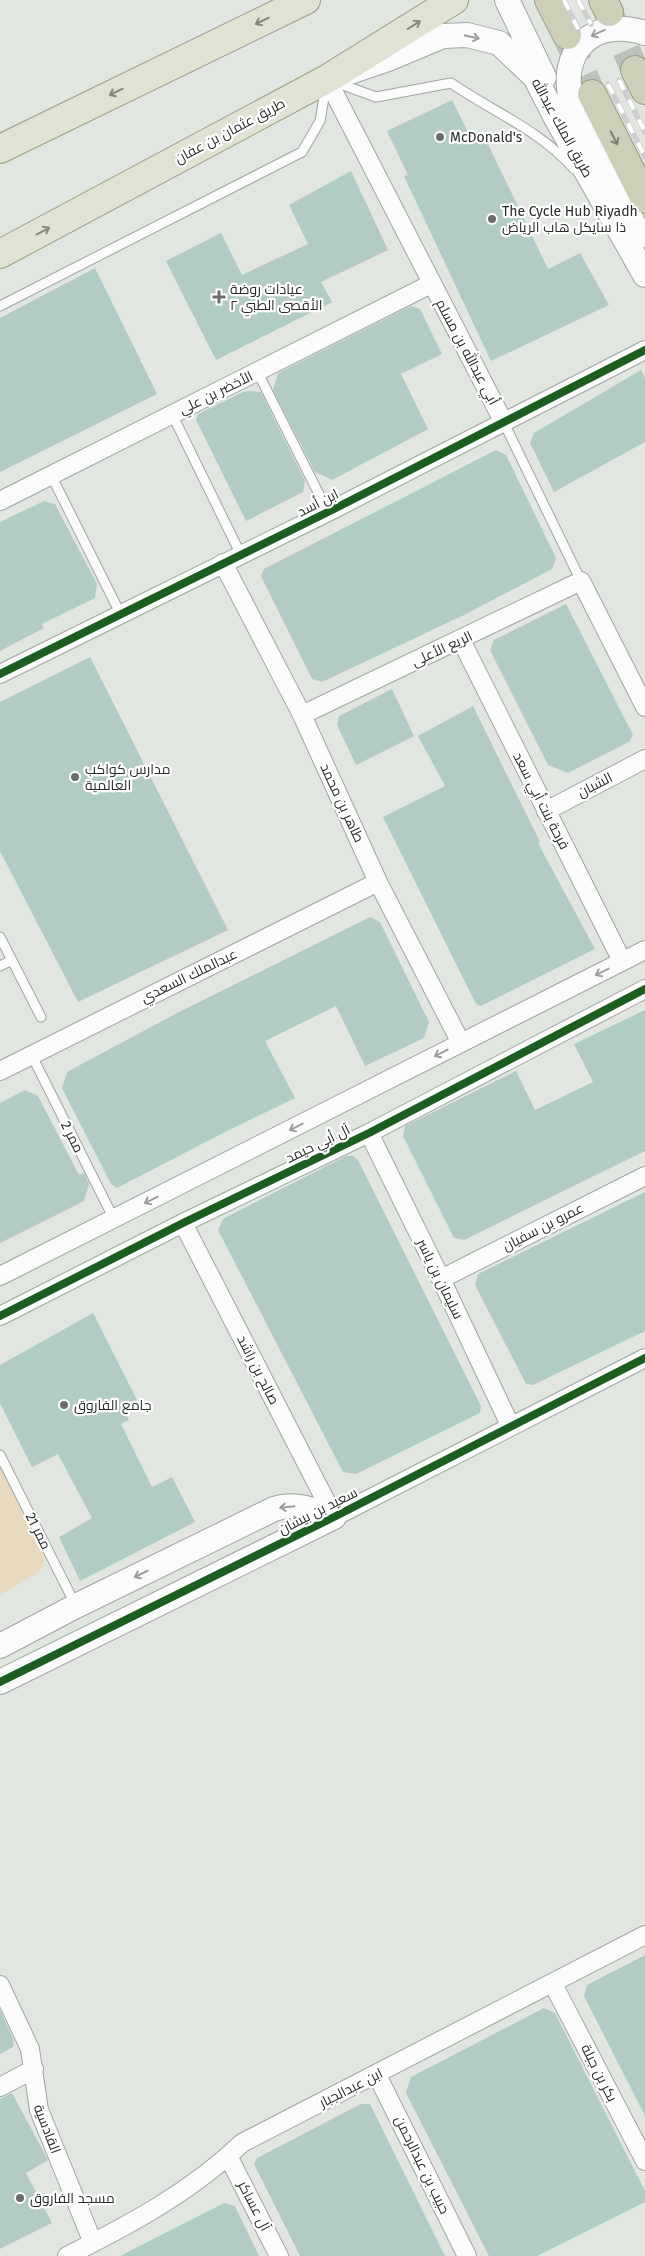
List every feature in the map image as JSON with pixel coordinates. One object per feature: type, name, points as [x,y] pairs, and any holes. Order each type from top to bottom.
[{"type":"highway","points":[[549,0],[567,35]]},
{"type":"highway","points":[[592,94],[645,199]]},
{"type":"main road","points":[[0,149],[305,0]]},
{"type":"main road","name":"طريق عثمان بن عفان","points":[[0,254],[327,79],[454,0]]},
{"type":"main road","points":[[507,0],[645,275]]},
{"type":"main road","points":[[645,33],[630,28],[613,28],[598,32],[584,42],[574,54],[568,70],[568,87],[572,103],[645,246]]},
{"type":"main road","name":"طريق الملك عبدالله","points":[[327,79],[388,59],[443,36],[467,35],[500,43],[535,77],[645,275]]},
{"type":"main road","name":"سعيد بن بيشان","points":[[0,1646],[76,1606],[274,1509],[288,1504],[334,1517]]},
{"type":"main road","name":"سعيد بن بيشان","points":[[0,1682],[334,1517]]},
{"type":"street","name":"أبي عبدالله بن مسلم","points":[[327,79],[504,423]]},
{"type":"street","name":"الأخضر بن علي","points":[[0,501],[258,373],[431,284]]},
{"type":"street","name":"ابن أسد","points":[[0,674],[328,512],[645,350]]},
{"type":"street","name":"طاهر بن محمد","points":[[223,563],[302,715],[378,882],[461,1043]]},
{"type":"street","name":"أبي عبدالله بن مسلم","points":[[581,581],[645,707]]},
{"type":"street","name":"الريع الأعلى","points":[[302,715],[581,581]]},
{"type":"street","name":"فرحة بنت أبي سعد","points":[[461,640],[622,961]]},
{"type":"street","name":"الشبان","points":[[546,811],[645,760]]},
{"type":"street","name":"عبدالملك السعدي","points":[[0,1071],[378,882]]},
{"type":"street","name":"آل أبي حيمد","points":[[0,1276],[645,950]]},
{"type":"street","name":"آل أبي حيمد","points":[[0,1316],[183,1223],[368,1133],[645,989]]},
{"type":"street","name":"سليمان بن ياسر","points":[[368,1133],[441,1279],[510,1426]]},
{"type":"street","name":"عمرو بن سفيان","points":[[441,1279],[645,1176]]},
{"type":"street","name":"صالح بن راشد","points":[[183,1223],[334,1517]]},
{"type":"street","name":"سعيد بن بيشان","points":[[334,1517],[645,1358]]},
{"type":"street","name":"ابن عبدالجبار","points":[[67,2256],[133,2223],[214,2169],[242,2143],[645,1935]]},
{"type":"street","name":"بكر بن جبلة","points":[[553,1984],[645,2161]]},
{"type":"street","name":"القادسية","points":[[0,1985],[30,2049],[34,2069],[34,2089],[39,2110],[93,2243]]},
{"type":"street","points":[[0,2087],[34,2069]]},
{"type":"street","name":"حبيب بن عبدالرحمن","points":[[376,2074],[467,2256]]},
{"type":"street","name":"آل عساكر","points":[[228,2156],[279,2256]]},
{"type":"lane","points":[[0,306],[302,152],[320,121],[327,79],[376,97],[451,83],[506,114],[538,136],[565,159],[605,206]]},
{"type":"lane","points":[[258,373],[328,512]]},
{"type":"lane","points":[[172,414],[241,555]]},
{"type":"lane","name":"أبي عبدالله بن مسلم","points":[[504,423],[581,581]]},
{"type":"lane","points":[[51,475],[120,614]]},
{"type":"lane","points":[[0,937],[41,1017]]},
{"type":"lane","points":[[0,966],[12,960]]},
{"type":"lane","name":"ممر 2","points":[[31,1054],[114,1219]]},
{"type":"lane","name":"ممر 21","points":[[0,1455],[76,1606]]},
{"type":"shaded area","points":[[0,1466],[45,1559],[39,1572],[0,1595]]},
{"type":"building","points":[[452,100],[473,142],[485,138],[548,269],[580,253],[609,305],[491,361],[404,176],[408,175],[387,131]]},
{"type":"building","points":[[351,171],[388,250],[321,282],[332,302],[216,360],[166,261],[221,233],[242,275],[308,244],[289,205]]},
{"type":"building","points":[[95,268],[157,394],[0,472],[0,318]]},
{"type":"building","points":[[411,306],[420,309],[442,354],[401,374],[428,429],[332,480],[315,472],[273,390],[278,373]]},
{"type":"building","points":[[641,370],[645,378],[645,442],[554,492],[530,443],[534,433]]},
{"type":"building","points":[[243,392],[261,392],[305,481],[303,492],[246,521],[196,420],[198,414]]},
{"type":"building","points":[[496,450],[506,455],[556,558],[552,569],[464,615],[322,682],[312,679],[261,576],[264,569]]},
{"type":"building","points":[[44,501],[55,504],[97,584],[95,598],[42,624],[44,628],[0,651],[0,522]]},
{"type":"building","points":[[566,604],[633,735],[629,742],[568,773],[548,765],[490,650],[494,640]]},
{"type":"building","name":"مدارس كواكب العالمية","points":[[90,657],[228,930],[78,1002],[0,851],[0,702]]},
{"type":"building","points":[[392,689],[414,736],[356,765],[337,725],[339,716]]},
{"type":"building","points":[[473,706],[540,842],[538,843],[595,949],[481,1006],[476,1004],[383,817],[445,786],[418,736]]},
{"type":"building","points":[[370,917],[380,922],[429,1022],[424,1038],[365,1066],[336,1006],[265,1041],[295,1098],[117,1188],[111,1184],[62,1088],[67,1072],[179,1012]]},
{"type":"building","points":[[645,1010],[645,1151],[464,1240],[454,1238],[403,1136],[405,1126],[516,1071],[535,1110],[593,1082],[574,1044]]},
{"type":"building","points":[[25,1090],[38,1096],[79,1175],[84,1173],[89,1184],[84,1201],[0,1243],[0,1103]]},
{"type":"building","points":[[346,1156],[353,1156],[358,1160],[481,1406],[480,1413],[356,1474],[343,1472],[218,1230],[223,1219]]},
{"type":"building","points":[[645,1192],[645,1331],[533,1385],[526,1384],[475,1285],[478,1274]]},
{"type":"building","name":"جامع الفاروق","points":[[93,1313],[137,1400],[124,1407],[129,1420],[121,1424],[152,1487],[172,1477],[195,1522],[80,1581],[59,1537],[92,1518],[58,1454],[32,1467],[0,1403],[0,1365]]},
{"type":"building","points":[[645,1955],[645,2116],[584,1996],[587,1985]]},
{"type":"building","points":[[544,2008],[555,2013],[645,2191],[645,2202],[537,2256],[489,2256],[406,2093],[411,2077]]},
{"type":"building","points":[[0,2010],[14,2041],[13,2047],[0,2054]]},
{"type":"building","name":"مسجد الفاروق","points":[[12,2093],[48,2160],[26,2173],[52,2223],[0,2249],[0,2099]]},
{"type":"building","points":[[361,2104],[370,2104],[445,2256],[300,2256],[254,2164],[257,2158]]},
{"type":"building","points":[[224,2203],[235,2206],[259,2256],[120,2256]]},
{"type":"tunnel","points":[[609,12],[635,70]]},
{"type":"tunnel","points":[[567,37],[592,94]]},
{"type":"railway","points":[[564,0],[578,29]]},
{"type":"railway","points":[[578,0],[591,24]]},
{"type":"railway","points":[[619,80],[645,132]]},
{"type":"railway","points":[[608,84],[645,157]]},
{"type":"cycle path","points":[[0,674],[328,512],[645,350]]},
{"type":"cycle path","points":[[0,1316],[183,1223],[369,1133],[645,989]]},
{"type":"cycle path","points":[[0,1682],[334,1517],[645,1358]]},
{"type":"place","name":"McDonald's","points":[[440,137]]},
{"type":"place","name":"The Cycle Hub Riyadh ذا سايكل هاب الرياض","points":[[492,219]]},
{"type":"place","name":"عيادات روضة الأقصى الطبي ٢","points":[[219,297]]},
{"type":"place","name":"مدارس كواكب العالمية","points":[[75,777]]},
{"type":"place","name":"جامع الفاروق","points":[[64,1405]]},
{"type":"place","name":"مسجد الفاروق","points":[[20,2198]]}]
